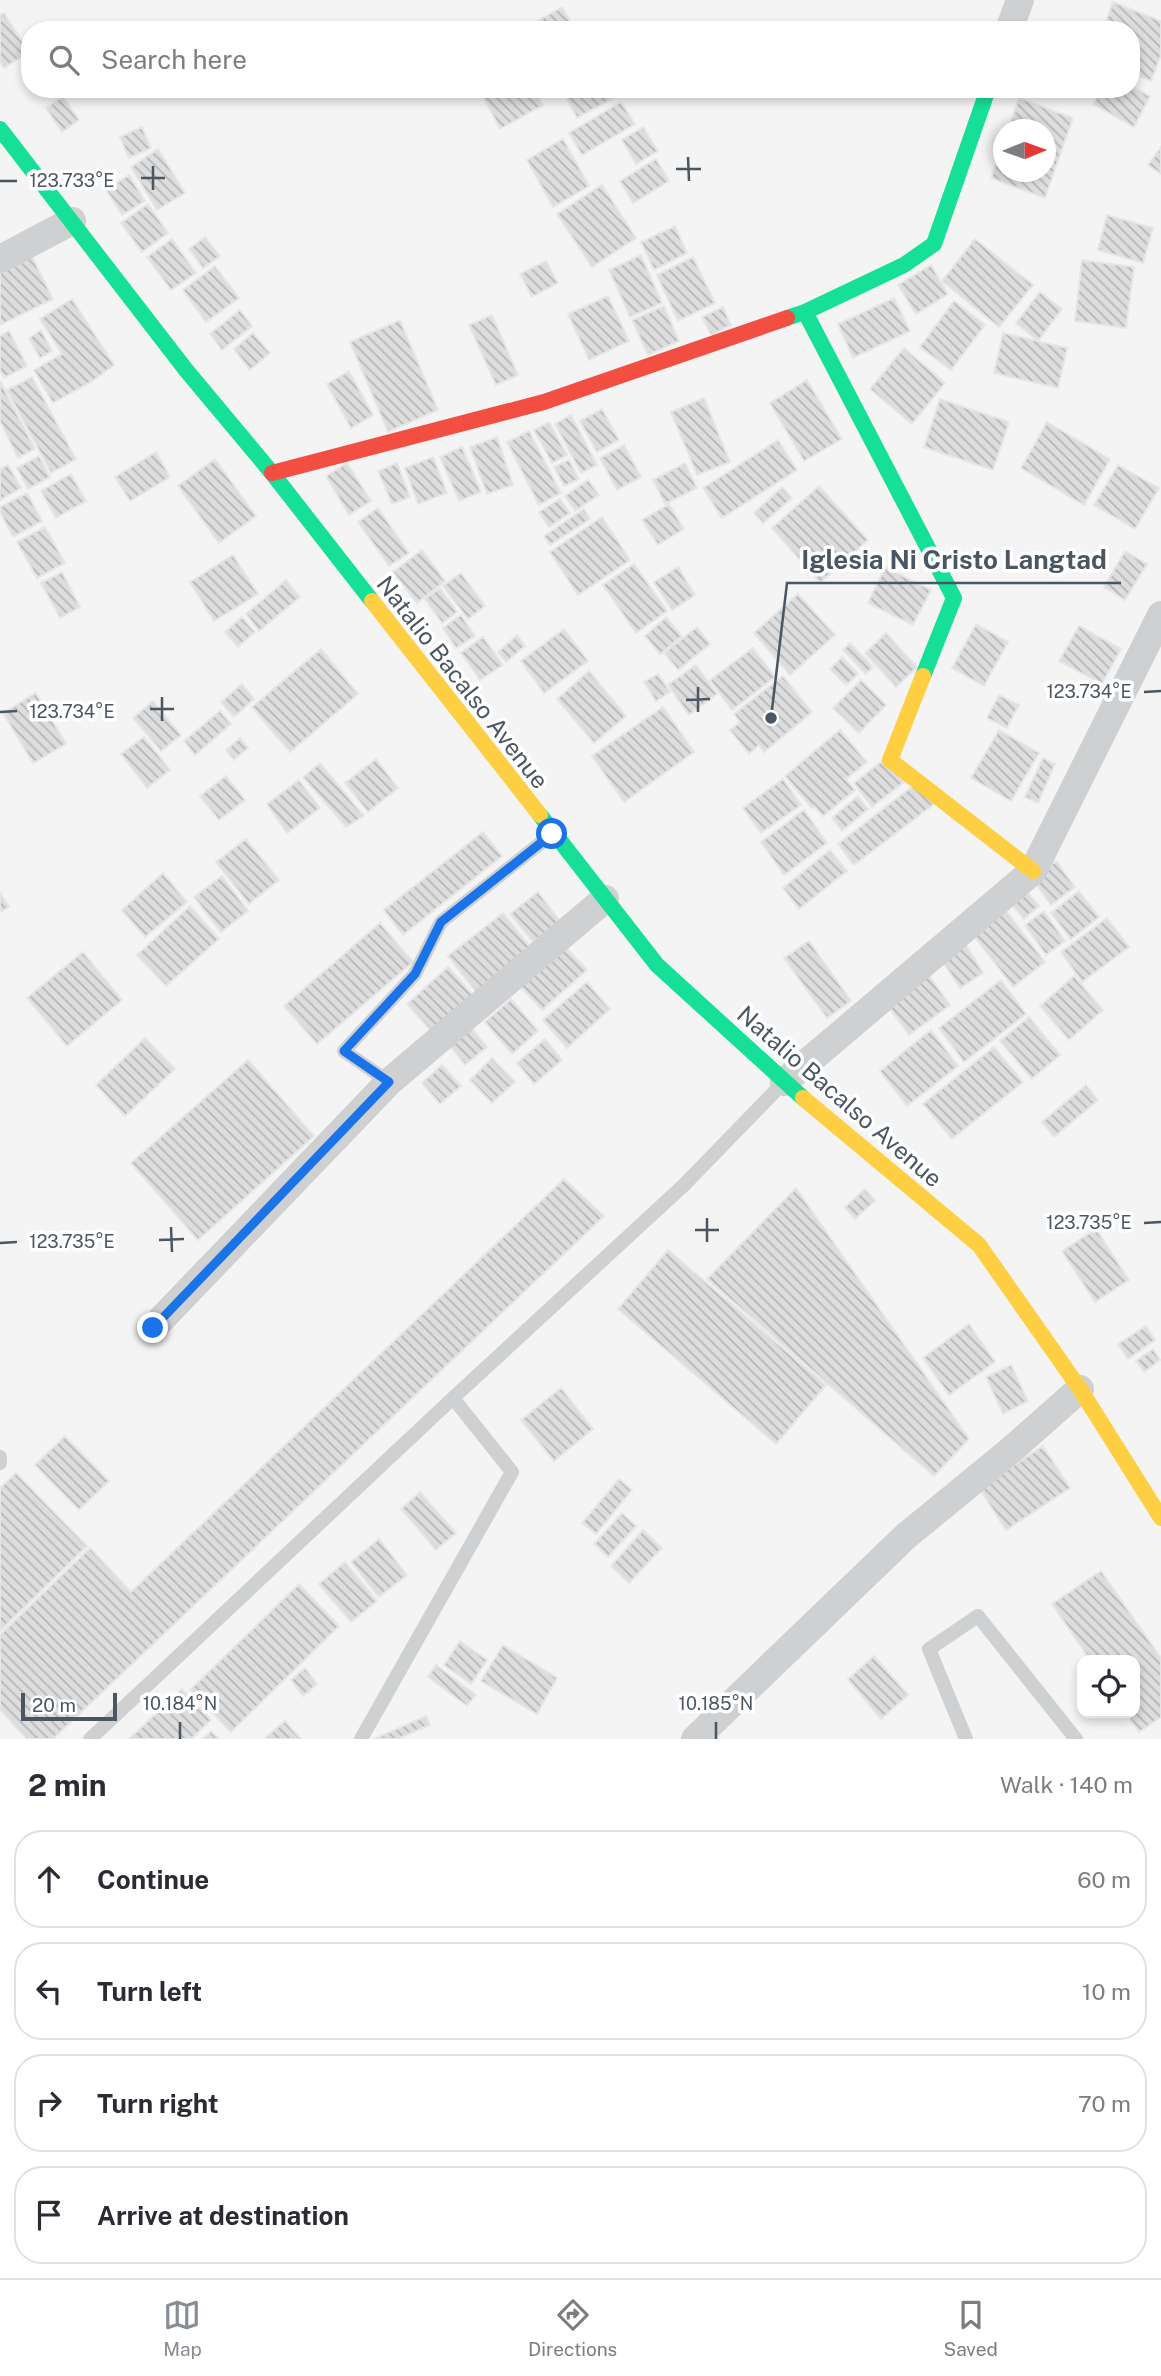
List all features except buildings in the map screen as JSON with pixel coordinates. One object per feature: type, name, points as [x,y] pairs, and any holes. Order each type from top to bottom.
[{"type":"main road","points":[[272,473],[544,402],[805,312],[904,265],[934,244],[985,98]]},
{"type":"main road","name":"Natalio Bacalso Avenue","points":[[0,129],[186,370],[272,473],[657,965],[784,1082],[979,1245],[1080,1389],[1161,1518]]},
{"type":"main road","points":[[805,312],[954,598],[890,760],[1033,871]]},
{"type":"street","points":[[1012,21],[1020,0]]},
{"type":"street","points":[[0,259],[72,220]]},
{"type":"street","points":[[784,1082],[1033,871],[1161,615]]},
{"type":"street","points":[[153,1328],[389,1082],[605,899]]},
{"type":"street","points":[[695,1739],[906,1536],[1080,1389]]},
{"type":"lane","points":[[389,1082],[344,1051],[415,974],[441,922],[552,834]]},
{"type":"lane","points":[[90,1739],[684,1185],[784,1082]]},
{"type":"lane","points":[[361,1739],[512,1472],[453,1398]]},
{"type":"lane","points":[[0,1457],[0,1463]]},
{"type":"lane","points":[[966,1739],[929,1649],[978,1616],[1076,1739]]},
{"type":"traffic: fast","points":[[787,318],[904,265],[934,244],[985,98]]},
{"type":"traffic: fast","points":[[0,129],[186,370],[272,473],[372,601]]},
{"type":"traffic: fast","points":[[805,312],[954,598],[923,676]]},
{"type":"traffic: fast","points":[[540,815],[657,965],[803,1098]]},
{"type":"traffic: slow","points":[[372,601],[540,815]]},
{"type":"traffic: slow","points":[[923,676],[890,760],[1033,871]]},
{"type":"traffic: slow","points":[[803,1098],[979,1245],[1080,1389],[1161,1518]]},
{"type":"traffic: jam","points":[[272,473],[544,402],[787,318]]},
{"type":"place","name":"Iglesia Ni Cristo Langtad","points":[[771,718]]},
{"type":"route","points":[[153,1328],[389,1082],[344,1051],[415,974],[441,922],[552,834]]}]
